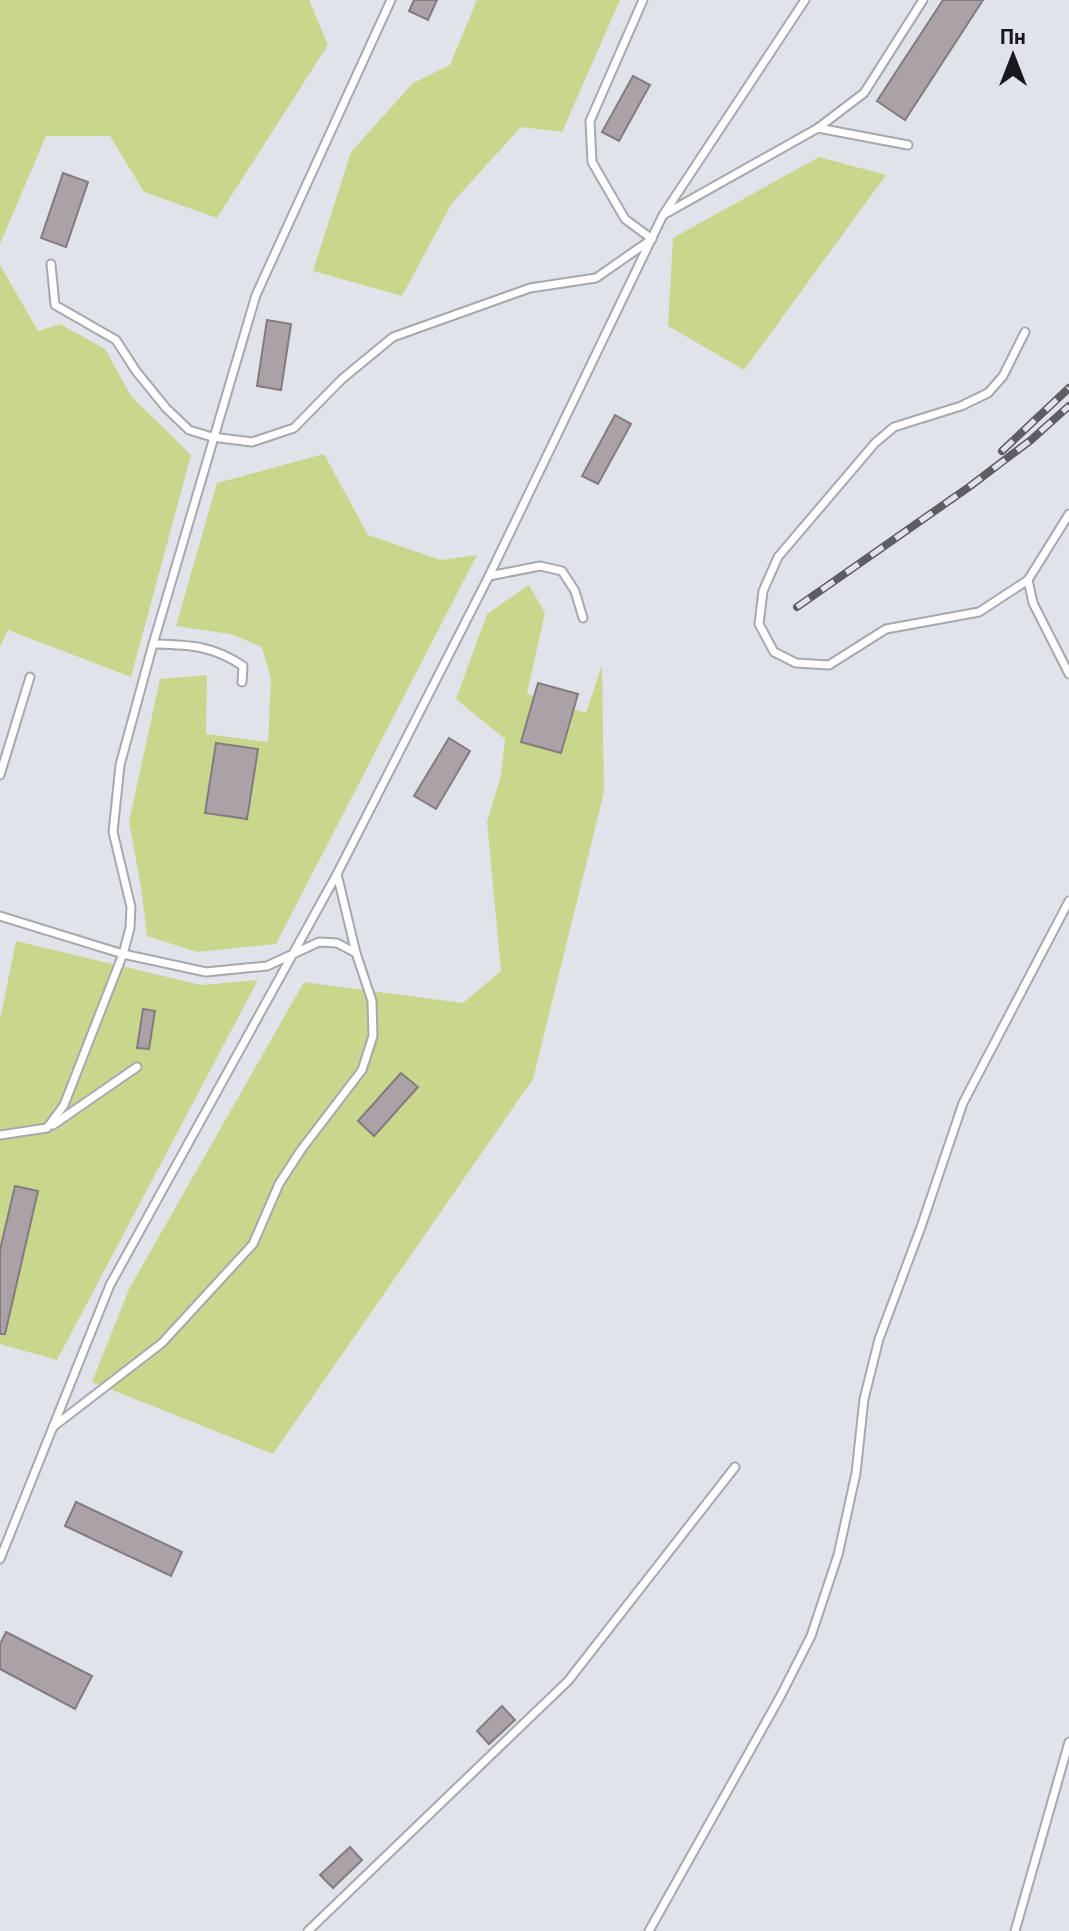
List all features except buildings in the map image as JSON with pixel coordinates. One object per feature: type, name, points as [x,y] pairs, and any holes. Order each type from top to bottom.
[{"type":"lane","points":[[47,1128],[64,1105],[123,954],[130,928],[131,907],[113,832],[120,765],[212,437],[256,295],[391,0]]},
{"type":"lane","points":[[643,0],[590,121],[592,162],[625,219],[652,239]]},
{"type":"lane","points":[[0,1559],[110,1285],[337,874],[489,576],[663,215],[805,0]]},
{"type":"lane","points":[[663,215],[818,128],[864,93],[923,0]]},
{"type":"lane","points":[[818,128],[908,145]]},
{"type":"lane","points":[[51,264],[55,305],[116,340],[166,408],[189,430],[212,437],[252,442],[294,428],[342,379],[393,337],[530,288],[596,278],[652,239]]},
{"type":"lane","points":[[1025,332],[1003,376],[988,393],[961,406],[894,427],[875,443],[778,557],[763,591],[759,624],[774,652],[796,663],[829,665],[886,629],[979,612],[1028,580],[1069,514]]},
{"type":"lane","points":[[489,576],[540,566],[562,571],[575,591],[583,618]]},
{"type":"lane","points":[[1028,580],[1033,603],[1069,674]]},
{"type":"lane","points":[[153,644],[191,645],[222,652],[243,666],[242,682]]},
{"type":"lane","points":[[0,775],[30,677]]},
{"type":"lane","points":[[52,1429],[162,1343],[253,1244],[279,1184],[362,1070],[373,1036],[372,1001],[356,953],[337,874]]},
{"type":"lane","points":[[649,1931],[811,1636],[838,1555],[856,1473],[864,1399],[879,1339],[963,1103],[1069,901]]},
{"type":"lane","points":[[0,916],[123,954],[206,972],[267,966],[319,942],[337,943],[356,953]]},
{"type":"lane","points":[[0,1135],[47,1128],[137,1067]]},
{"type":"lane","points":[[308,1931],[568,1681],[735,1467]]},
{"type":"lane","points":[[1015,1931],[1069,1742]]},
{"type":"green space","points":[[0,0],[309,0],[328,45],[217,218],[144,192],[110,136],[46,136],[0,244]]},
{"type":"green space","points":[[477,0],[620,0],[562,132],[521,127],[452,203],[402,296],[313,271],[351,152],[413,83],[450,65]]},
{"type":"green space","points":[[819,157],[886,175],[744,370],[668,326],[673,238]]},
{"type":"green space","points":[[0,265],[38,331],[60,324],[105,349],[131,396],[191,455],[131,677],[8,630],[0,647]]},
{"type":"green space","points":[[324,454],[368,535],[441,560],[477,555],[276,944],[197,952],[147,936],[129,822],[160,679],[207,675],[206,734],[268,742],[271,679],[262,647],[230,634],[176,626],[217,483]]},
{"type":"green space","points":[[529,585],[545,613],[527,694],[586,713],[602,665],[604,792],[533,1079],[273,1454],[92,1382],[129,1289],[304,982],[463,1003],[501,971],[487,822],[501,775],[505,739],[456,699],[487,614]]},
{"type":"green space","points":[[16,941],[201,985],[258,980],[57,1360],[0,1344],[0,1020]]},
{"type":"railway","points":[[1002,451],[1069,388]]},
{"type":"railway","points":[[797,607],[969,487],[1031,440],[1069,406]]}]
